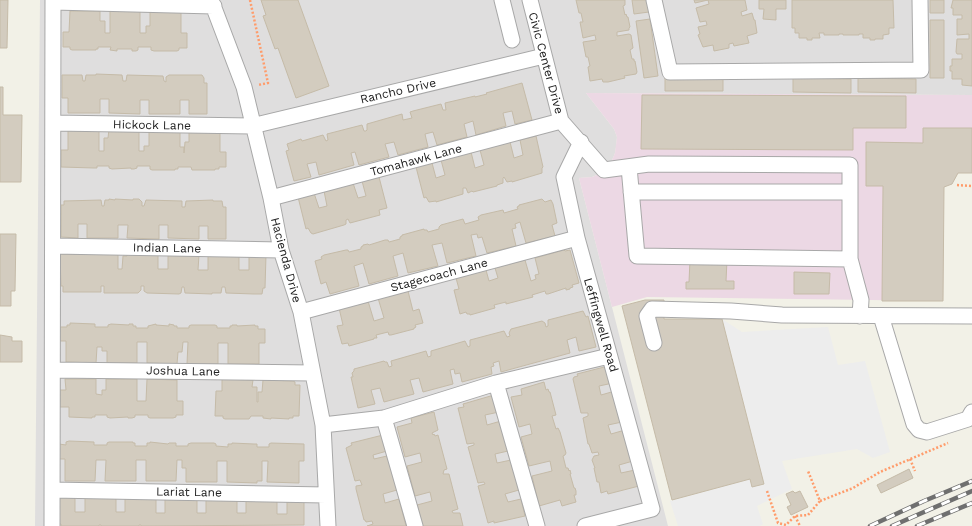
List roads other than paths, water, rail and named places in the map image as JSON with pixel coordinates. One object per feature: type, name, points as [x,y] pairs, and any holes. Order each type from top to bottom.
[{"type":"street","points":[[502,0],[512,40]]},
{"type":"street","name":"Civic Center Drive","points":[[530,0],[561,121],[604,170],[629,167]]},
{"type":"street","points":[[654,0],[670,72],[921,70],[920,0]]},
{"type":"street","points":[[52,526],[53,1],[213,3]]},
{"type":"street","name":"Hacienda Drive","points":[[213,3],[244,87],[252,126],[271,198],[281,250],[300,312],[323,425],[328,526]]},
{"type":"street","name":"Rancho Drive","points":[[252,126],[544,56]]},
{"type":"street","name":"Tomahawk Lane","points":[[271,198],[561,121]]},
{"type":"street","name":"Hickock Lane","points":[[53,123],[252,126]]},
{"type":"street","name":"Leffingwell Road","points":[[581,142],[564,178],[576,238],[652,509],[585,526]]},
{"type":"street","points":[[850,259],[637,256],[629,167],[649,164],[850,165],[850,259],[861,300],[860,316]]},
{"type":"street","points":[[631,192],[850,192]]},
{"type":"street","name":"Stagecoach Lane","points":[[300,312],[576,238]]},
{"type":"street","name":"Indian Lane","points":[[53,246],[281,250]]},
{"type":"street","points":[[654,343],[647,316],[652,309],[731,311],[782,315],[972,316]]},
{"type":"street","points":[[881,316],[914,424],[920,430],[928,432],[968,418],[972,412]]},
{"type":"street","points":[[323,425],[384,418],[496,383],[609,356]]},
{"type":"street","name":"Joshua Lane","points":[[53,370],[312,373]]},
{"type":"street","points":[[496,383],[537,526]]},
{"type":"street","points":[[384,418],[415,526]]},
{"type":"street","name":"Lariat Lane","points":[[52,490],[326,495]]},
{"type":"railway","points":[[870,526],[972,481]]},
{"type":"railway","points":[[892,526],[972,491]]},
{"type":"railway","points":[[917,526],[972,503]]}]
